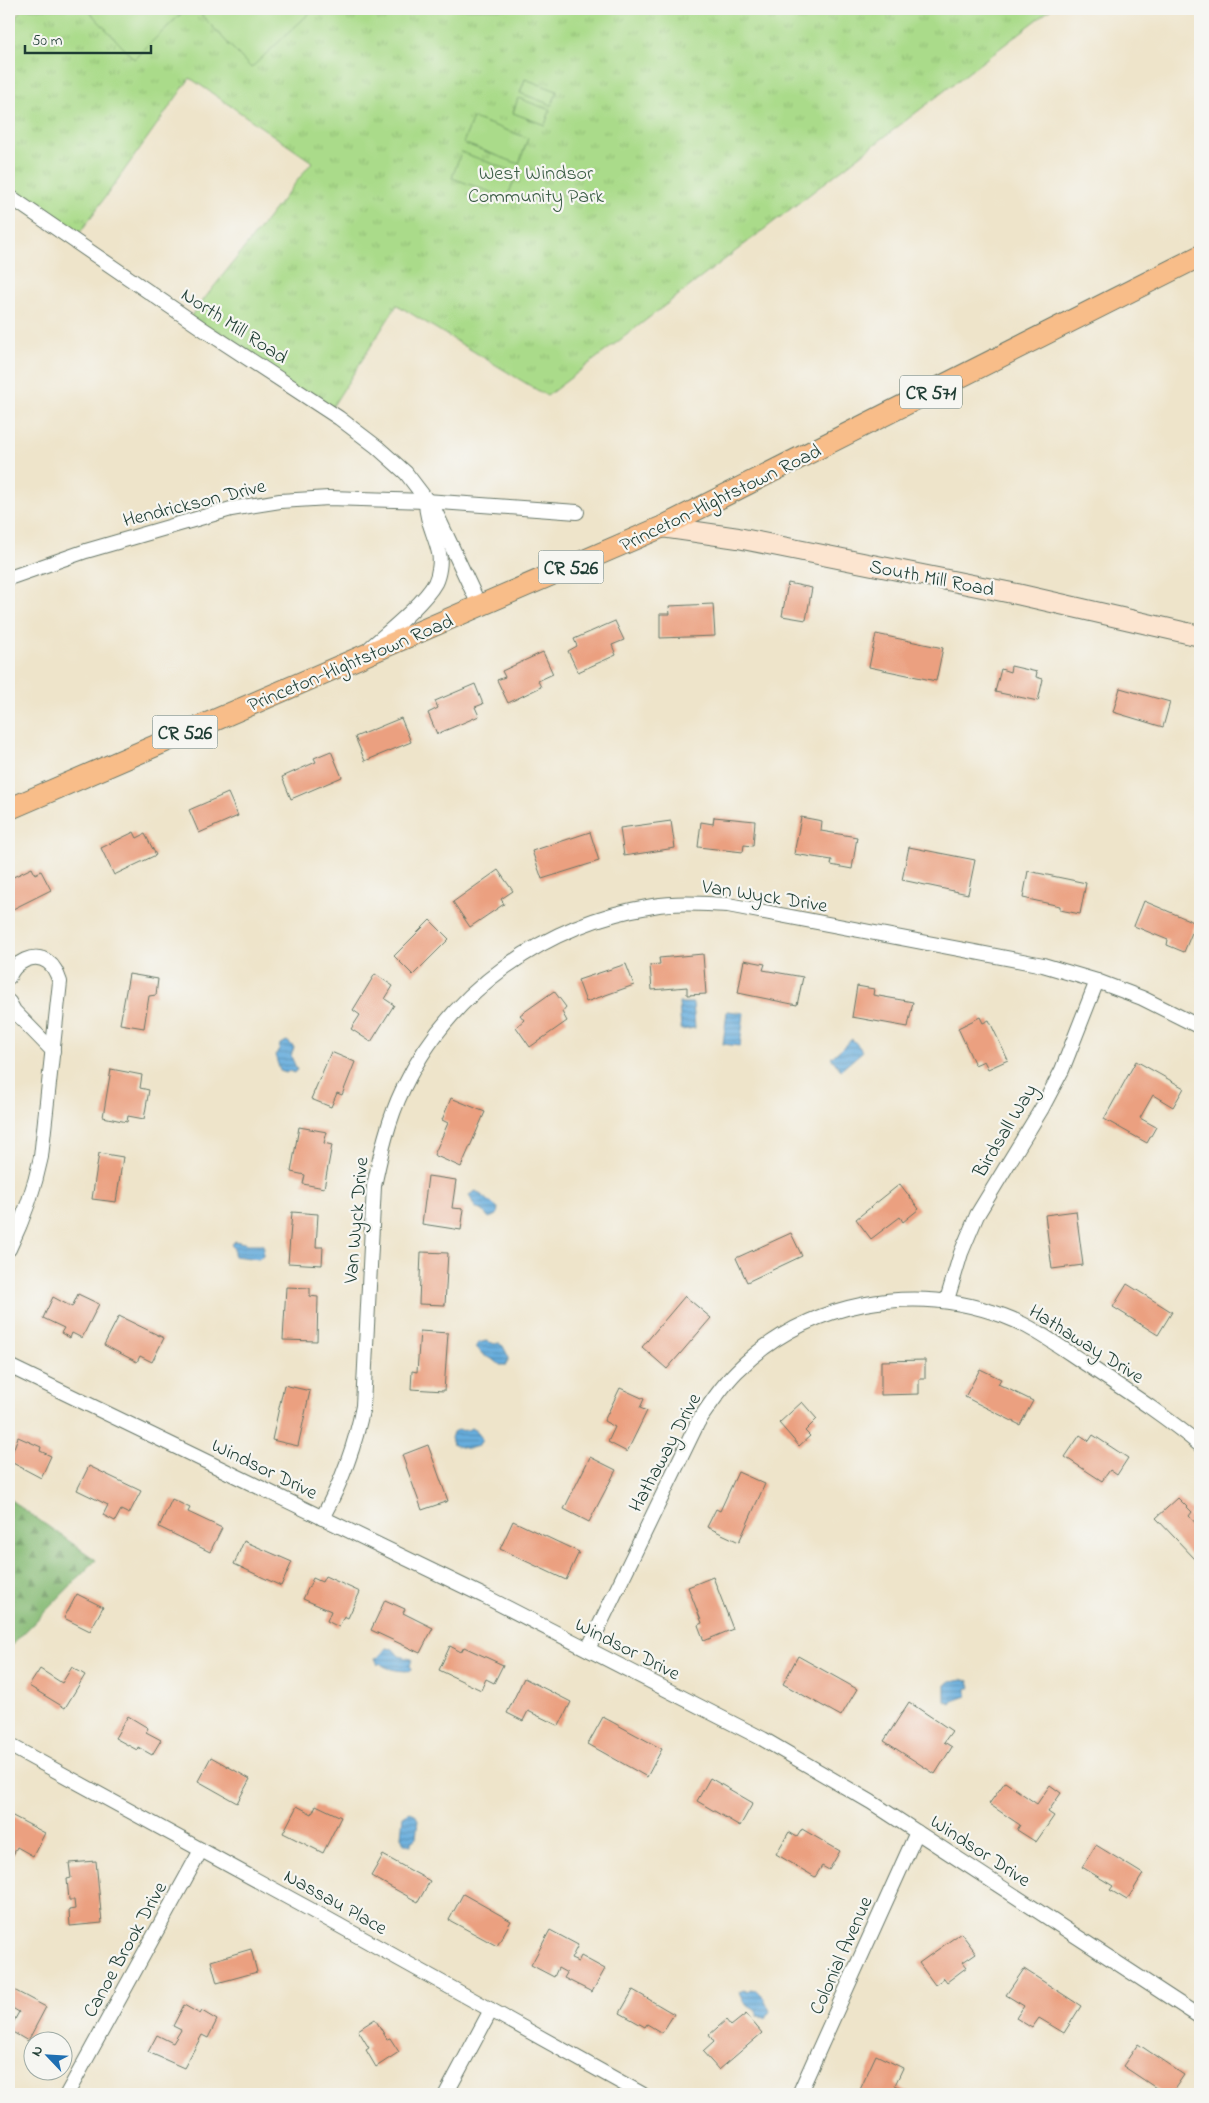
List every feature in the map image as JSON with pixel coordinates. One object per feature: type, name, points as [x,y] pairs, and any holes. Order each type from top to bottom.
[{"type":"main road","name":"Princeton-Hightstown Road","points":[[9,809],[480,607],[662,526],[1200,256]]},
{"type":"main road","name":"South Mill Road","points":[[662,526],[738,538],[1008,592],[1200,636]]},
{"type":"street","name":"North Mill Road","points":[[9,196],[203,329],[340,418],[377,447],[406,473],[439,519],[480,607]]},
{"type":"street","name":"Hendrickson Drive","points":[[9,578],[86,551],[231,509],[280,501],[329,498],[426,501]]},
{"type":"street","name":"North Mill Road","points":[[362,656],[405,616],[435,582],[440,563],[439,553],[426,515],[426,501]]},
{"type":"street","points":[[426,501],[577,512]]},
{"type":"street","name":"Van Wyck Drive","points":[[322,1518],[345,1473],[356,1440],[363,1406],[374,1186],[390,1120],[403,1089],[420,1059],[439,1031],[461,1005],[513,960],[547,940],[583,924],[655,906],[694,903],[728,905],[1043,965],[1097,981],[1142,998],[1200,1027]]},
{"type":"street","points":[[9,977],[11,971],[20,962],[33,958],[46,960],[56,970],[60,982],[41,1157],[27,1211],[9,1249]]},
{"type":"street","name":"Birdsall Way","points":[[946,1300],[961,1253],[977,1216],[1042,1108],[1062,1070],[1097,981]]},
{"type":"street","points":[[9,1002],[14,1011],[53,1051]]},
{"type":"street","name":"Hathaway Drive","points":[[588,1649],[698,1422],[715,1397],[738,1371],[764,1348],[789,1331],[841,1309],[874,1301],[900,1299],[946,1300],[1006,1316],[1034,1330],[1170,1420],[1200,1445]]},
{"type":"street","name":"Windsor Drive","points":[[9,1366],[484,1596],[763,1739],[871,1802],[1200,2017]]},
{"type":"street","name":"Nassau Place","points":[[9,1745],[642,2094]]},
{"type":"street","name":"Colonial Avenue","points":[[799,2094],[917,1832]]},
{"type":"street","name":"Canoe Brook Drive","points":[[68,2094],[201,1850]]},
{"type":"street","points":[[446,2094],[491,2010]]},
{"type":"green space","name":"West Windsor Community Park","points":[[22,9],[1051,9],[547,396],[397,305],[329,412],[190,317],[312,162],[190,78],[74,241],[9,200],[9,27]]},
{"type":"green space","points":[[87,9],[186,9],[134,59]]},
{"type":"green space","points":[[196,9],[314,9],[251,68]]},
{"type":"green space","points":[[525,79],[557,91],[552,105],[520,93]]},
{"type":"green space","points":[[518,98],[550,110],[545,125],[513,113]]},
{"type":"green space","points":[[473,118],[528,138],[519,164],[463,143]]},
{"type":"green space","points":[[461,152],[517,173],[507,198],[452,178]]},
{"type":"green space","points":[[9,1499],[96,1560],[9,1648]]},
{"type":"water","points":[[679,1003],[693,1003],[695,1028],[681,1030]]},
{"type":"water","points":[[727,1011],[744,1013],[740,1046],[723,1044]]},
{"type":"water","points":[[852,1039],[863,1051],[841,1070],[831,1058]]},
{"type":"water","points":[[287,1041],[294,1047],[291,1056],[297,1070],[294,1073],[280,1071],[275,1055],[279,1050],[280,1044]]},
{"type":"water","points":[[476,1191],[498,1208],[497,1215],[489,1218],[483,1211],[475,1207],[469,1195]]},
{"type":"water","points":[[235,1241],[248,1244],[262,1244],[264,1247],[263,1255],[259,1259],[234,1256],[234,1248],[231,1245]]},
{"type":"water","points":[[486,1341],[503,1346],[509,1358],[506,1365],[500,1365],[485,1356],[476,1347],[478,1343]]},
{"type":"water","points":[[471,1428],[478,1432],[482,1440],[478,1446],[468,1449],[453,1445],[451,1438],[453,1432]]},
{"type":"water","points":[[386,1648],[393,1649],[399,1656],[412,1659],[411,1671],[390,1669],[380,1663],[378,1665],[375,1658],[379,1657]]},
{"type":"water","points":[[963,1679],[969,1681],[971,1688],[967,1688],[967,1696],[953,1701],[951,1704],[945,1701],[945,1685],[951,1681]]},
{"type":"water","points":[[410,1812],[415,1814],[418,1820],[416,1838],[411,1842],[411,1845],[404,1844],[401,1836],[403,1816]]},
{"type":"water","points":[[750,1989],[756,1990],[764,1998],[770,2011],[766,2018],[758,2016],[755,2009],[745,2003],[740,1992],[744,1990],[748,1992]]},
{"type":"building","points":[[788,583],[812,588],[806,620],[782,616]]},
{"type":"building","points":[[713,604],[715,636],[660,638],[660,614],[670,614],[669,606]]},
{"type":"building","points":[[615,621],[624,640],[612,645],[616,655],[578,672],[568,651],[577,646],[574,639]]},
{"type":"building","points":[[876,634],[943,648],[936,681],[869,667]]},
{"type":"building","points":[[543,652],[553,674],[538,681],[541,687],[508,703],[497,680],[505,677],[502,671]]},
{"type":"building","points":[[1011,666],[1037,672],[1036,677],[1043,679],[1038,701],[995,692],[1001,669],[1010,672]]},
{"type":"building","points":[[475,684],[483,704],[475,707],[479,716],[437,734],[428,713],[438,708],[435,701]]},
{"type":"building","points":[[1120,688],[1170,702],[1163,727],[1113,712]]},
{"type":"building","points":[[401,718],[411,742],[365,761],[355,737]]},
{"type":"building","points":[[331,751],[342,777],[291,799],[282,777],[316,762],[314,758]]},
{"type":"building","points":[[228,793],[238,816],[199,833],[189,810]]},
{"type":"building","points":[[714,817],[755,821],[753,846],[744,845],[743,852],[698,847],[701,822],[713,824]]},
{"type":"building","points":[[801,817],[822,821],[821,831],[857,837],[852,869],[831,865],[832,860],[794,854]]},
{"type":"building","points":[[671,821],[675,848],[624,856],[620,828]]},
{"type":"building","points":[[134,832],[137,838],[145,834],[156,855],[114,875],[101,848]]},
{"type":"building","points":[[590,832],[599,861],[542,879],[532,851]]},
{"type":"building","points":[[909,847],[975,860],[968,894],[902,880]]},
{"type":"building","points":[[32,868],[35,874],[41,871],[51,890],[13,909],[9,900],[9,879]]},
{"type":"building","points":[[498,870],[513,891],[501,899],[504,904],[470,927],[453,902]]},
{"type":"building","points":[[1028,871],[1086,883],[1080,914],[1060,910],[1060,906],[1023,898]]},
{"type":"building","points":[[1144,901],[1196,923],[1184,952],[1167,945],[1168,940],[1134,926]]},
{"type":"building","points":[[430,920],[449,939],[413,975],[394,956]]},
{"type":"building","points":[[703,954],[706,994],[687,995],[687,987],[652,990],[650,965],[660,964],[659,958]]},
{"type":"building","points":[[744,960],[765,964],[763,970],[803,977],[797,1005],[738,993]]},
{"type":"building","points":[[626,964],[634,985],[586,1002],[578,980]]},
{"type":"building","points":[[129,974],[158,979],[156,995],[149,996],[144,1028],[120,1024]]},
{"type":"building","points":[[375,974],[393,986],[385,999],[394,1005],[371,1042],[351,1029],[360,1015],[353,1010]]},
{"type":"building","points":[[857,986],[874,989],[873,995],[913,1002],[908,1027],[852,1017]]},
{"type":"building","points":[[554,991],[566,1007],[562,1012],[567,1021],[530,1047],[516,1027],[524,1020],[520,1015]]},
{"type":"building","points":[[980,1017],[983,1023],[989,1020],[1008,1060],[988,1069],[984,1061],[975,1065],[958,1028]]},
{"type":"building","points":[[331,1052],[355,1062],[342,1095],[337,1093],[331,1107],[311,1099]]},
{"type":"building","points":[[1136,1061],[1184,1088],[1173,1107],[1153,1095],[1140,1118],[1156,1127],[1147,1143],[1104,1119]]},
{"type":"building","points":[[111,1069],[142,1075],[140,1088],[149,1090],[144,1119],[128,1116],[127,1122],[103,1117]]},
{"type":"building","points":[[451,1098],[485,1112],[461,1167],[434,1155],[448,1123],[442,1120]]},
{"type":"building","points":[[299,1127],[327,1132],[324,1143],[332,1145],[324,1188],[303,1184],[305,1175],[291,1172]]},
{"type":"building","points":[[99,1153],[123,1157],[116,1202],[92,1199]]},
{"type":"building","points":[[428,1176],[456,1180],[452,1208],[464,1209],[461,1230],[422,1224]]},
{"type":"building","points":[[900,1184],[919,1209],[903,1222],[900,1217],[871,1239],[856,1219]]},
{"type":"building","points":[[1076,1211],[1083,1265],[1052,1269],[1045,1215]]},
{"type":"building","points":[[292,1212],[318,1214],[316,1247],[323,1247],[322,1265],[288,1263]]},
{"type":"building","points":[[791,1233],[802,1256],[747,1282],[736,1258]]},
{"type":"building","points":[[421,1252],[448,1253],[445,1305],[419,1304]]},
{"type":"building","points":[[1127,1284],[1172,1312],[1158,1335],[1113,1307]]},
{"type":"building","points":[[286,1287],[310,1288],[310,1296],[318,1297],[317,1341],[283,1340]]},
{"type":"building","points":[[78,1294],[99,1304],[82,1338],[72,1333],[70,1338],[61,1333],[64,1328],[43,1318],[53,1297],[72,1307]]},
{"type":"building","points":[[685,1296],[711,1318],[667,1369],[642,1347]]},
{"type":"building","points":[[119,1316],[164,1338],[152,1362],[140,1356],[137,1362],[104,1345]]},
{"type":"building","points":[[420,1331],[448,1333],[444,1391],[411,1389],[412,1371],[417,1372]]},
{"type":"building","points":[[925,1360],[925,1379],[919,1379],[919,1394],[881,1395],[881,1361]]},
{"type":"building","points":[[980,1369],[1001,1379],[998,1384],[1033,1401],[1020,1425],[965,1397]]},
{"type":"building","points":[[284,1385],[310,1391],[298,1446],[272,1440]]},
{"type":"building","points":[[620,1388],[644,1399],[640,1408],[647,1411],[627,1452],[608,1442],[615,1427],[604,1421]]},
{"type":"building","points":[[802,1402],[817,1419],[805,1431],[810,1436],[799,1446],[779,1423]]},
{"type":"building","points":[[1080,1435],[1089,1441],[1093,1435],[1128,1458],[1117,1475],[1110,1470],[1102,1481],[1065,1457]]},
{"type":"building","points":[[18,1437],[41,1447],[40,1451],[51,1456],[41,1478],[9,1461]]},
{"type":"building","points":[[428,1445],[448,1501],[422,1510],[402,1455]]},
{"type":"building","points":[[590,1457],[616,1470],[589,1522],[564,1509]]},
{"type":"building","points":[[89,1466],[141,1491],[129,1514],[121,1510],[115,1521],[103,1515],[108,1505],[77,1490]]},
{"type":"building","points":[[738,1472],[765,1484],[739,1542],[707,1527],[716,1509],[720,1511]]},
{"type":"building","points":[[1178,1498],[1192,1512],[1189,1516],[1200,1528],[1200,1554],[1195,1559],[1156,1518]]},
{"type":"building","points":[[172,1499],[190,1508],[188,1512],[222,1528],[210,1552],[159,1527]]},
{"type":"building","points":[[513,1521],[579,1552],[566,1580],[500,1549]]},
{"type":"building","points":[[244,1541],[292,1562],[281,1586],[234,1564]]},
{"type":"building","points":[[325,1576],[360,1592],[348,1618],[344,1616],[339,1627],[327,1621],[331,1611],[303,1599],[313,1578],[322,1582]]},
{"type":"building","points":[[713,1577],[733,1629],[704,1641],[698,1625],[702,1623],[688,1587]]},
{"type":"building","points":[[77,1594],[103,1607],[90,1631],[64,1618]]},
{"type":"building","points":[[385,1600],[405,1609],[403,1613],[433,1628],[420,1653],[371,1630]]},
{"type":"building","points":[[450,1646],[461,1652],[464,1647],[503,1665],[494,1683],[486,1679],[481,1690],[439,1670]]},
{"type":"building","points":[[798,1656],[857,1689],[841,1716],[783,1684]]},
{"type":"building","points":[[72,1667],[85,1675],[65,1708],[29,1686],[40,1669],[62,1683]]},
{"type":"building","points":[[524,1678],[571,1702],[559,1726],[528,1711],[523,1721],[507,1713]]},
{"type":"building","points":[[909,1702],[952,1731],[944,1742],[952,1747],[935,1774],[884,1741]]},
{"type":"building","points":[[128,1716],[148,1728],[146,1732],[161,1740],[152,1755],[138,1747],[137,1750],[115,1738]]},
{"type":"building","points":[[603,1717],[662,1749],[647,1777],[588,1744]]},
{"type":"building","points":[[211,1757],[250,1779],[237,1803],[198,1781]]},
{"type":"building","points":[[710,1778],[753,1803],[740,1826],[697,1801]]},
{"type":"building","points":[[1005,1782],[1037,1804],[1050,1785],[1061,1793],[1048,1812],[1054,1816],[1036,1842],[1017,1830],[1020,1825],[989,1804]]},
{"type":"building","points":[[316,1805],[341,1817],[323,1853],[283,1833],[297,1806],[312,1814]]},
{"type":"building","points":[[9,1814],[45,1833],[33,1856],[17,1847],[13,1855],[9,1853]]},
{"type":"building","points":[[802,1829],[840,1851],[829,1870],[822,1866],[815,1877],[776,1854],[789,1832],[797,1837]]},
{"type":"building","points":[[1096,1845],[1143,1874],[1127,1900],[1110,1890],[1113,1886],[1082,1867]]},
{"type":"building","points":[[383,1855],[430,1881],[418,1902],[371,1876]]},
{"type":"building","points":[[96,1861],[102,1923],[70,1926],[69,1910],[75,1909],[74,1900],[69,1900],[67,1879],[71,1878],[69,1863]]},
{"type":"building","points":[[463,1894],[511,1921],[497,1946],[449,1920]]},
{"type":"building","points":[[550,1930],[578,1945],[571,1959],[578,1962],[581,1956],[605,1969],[592,1992],[564,1978],[567,1973],[558,1968],[554,1977],[531,1965]]},
{"type":"building","points":[[961,1933],[976,1953],[963,1962],[967,1967],[947,1982],[944,1978],[935,1985],[919,1963]]},
{"type":"building","points":[[251,1949],[257,1972],[217,1983],[211,1961]]},
{"type":"building","points":[[1024,1969],[1081,2006],[1064,2033],[1039,2018],[1032,2028],[1016,2018],[1024,2006],[1006,1995]]},
{"type":"building","points":[[14,1990],[46,2007],[34,2030],[22,2030],[22,2038],[9,2030],[19,2012],[9,2006],[9,1999]]},
{"type":"building","points":[[633,1990],[674,2014],[662,2033],[647,2024],[645,2027],[620,2013]]},
{"type":"building","points":[[184,2005],[200,2014],[202,2011],[217,2020],[208,2038],[202,2035],[184,2068],[148,2052],[157,2035],[173,2043],[181,2030],[173,2026]]},
{"type":"building","points":[[746,2014],[762,2033],[719,2070],[703,2052],[714,2042],[709,2035],[726,2020],[731,2026]]},
{"type":"building","points":[[375,2019],[387,2039],[390,2038],[399,2052],[376,2067],[366,2050],[369,2048],[358,2030]]},
{"type":"building","points":[[1138,2044],[1184,2075],[1171,2094],[1165,2094],[1123,2066]]},
{"type":"building","points":[[876,2055],[903,2068],[895,2085],[913,2094],[858,2094]]}]
